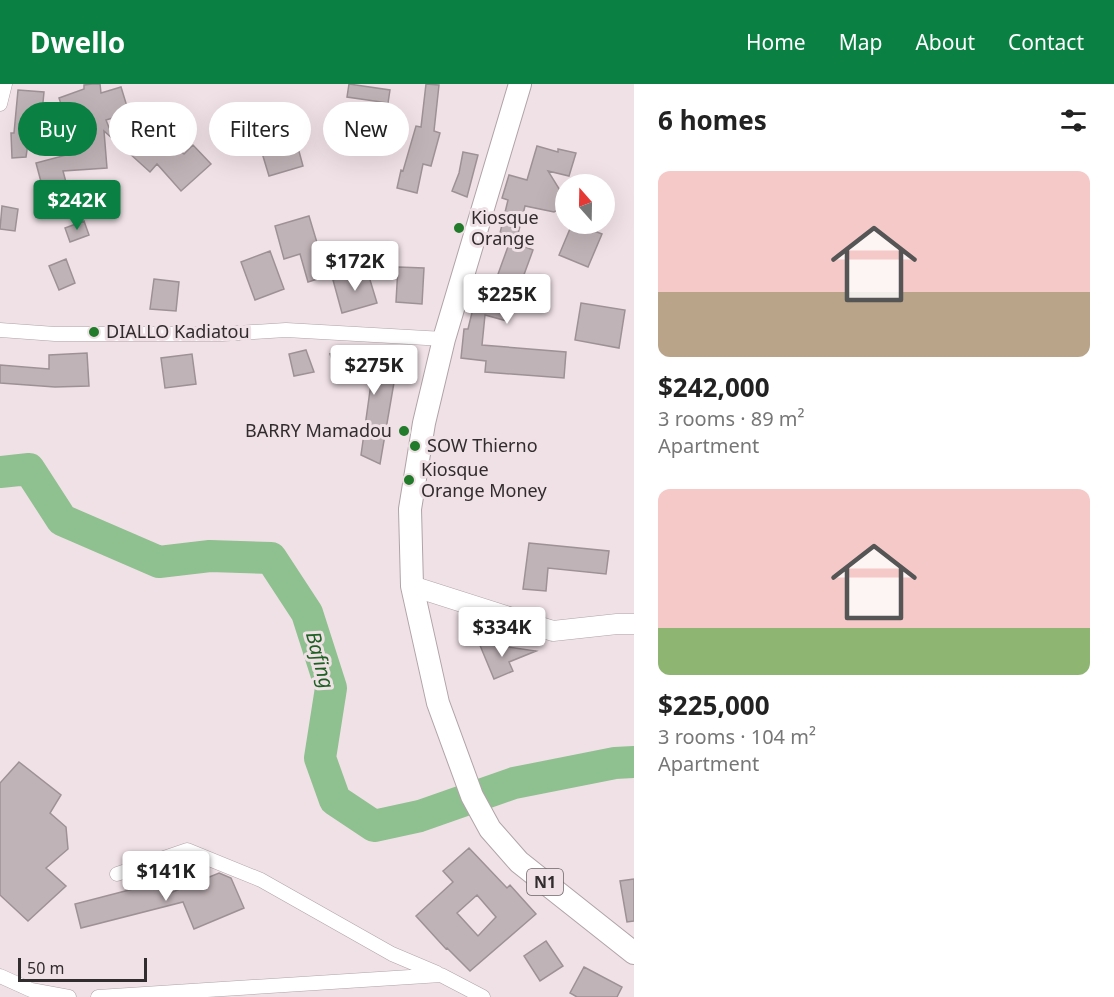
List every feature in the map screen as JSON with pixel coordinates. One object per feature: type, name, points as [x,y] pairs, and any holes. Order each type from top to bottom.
[{"type":"highway","name":"N1","points":[[520,84],[444,339],[424,423],[410,509],[412,585],[438,704],[472,795],[489,829],[519,862],[634,953]]},
{"type":"main road","points":[[412,585],[553,631],[634,624]]},
{"type":"street","points":[[0,104],[4,84]]},
{"type":"street","points":[[0,330],[55,334],[222,334],[286,330],[444,339]]},
{"type":"street","points":[[117,874],[187,850],[261,879],[392,954],[441,975],[483,997]]},
{"type":"street","points":[[98,997],[441,975]]},
{"type":"street","points":[[0,976],[31,990],[69,997]]},
{"type":"building","points":[[100,84],[101,93],[121,87],[126,102],[109,102],[109,119],[106,120],[109,136],[104,131],[107,168],[63,171],[67,186],[44,193],[36,163],[63,156],[97,156],[97,102],[60,102],[59,98],[84,89],[84,85]]},
{"type":"building","points":[[349,84],[390,90],[388,102],[347,97]]},
{"type":"building","points":[[426,84],[439,85],[434,131],[440,133],[431,166],[423,164],[417,193],[397,188],[401,170],[403,171],[409,156],[416,126],[421,127]]},
{"type":"building","points":[[18,90],[44,92],[43,102],[18,102],[18,156],[26,157],[12,158],[11,133],[14,133]]},
{"type":"building","points":[[537,146],[558,152],[558,149],[576,153],[570,174],[548,171],[555,182],[555,211],[525,206],[517,238],[500,233],[508,200],[502,198],[509,175],[527,180]]},
{"type":"building","points":[[197,149],[211,164],[181,191],[157,164],[150,172],[132,156],[197,156]]},
{"type":"building","points":[[463,152],[478,155],[467,197],[452,191],[459,173]]},
{"type":"building","points":[[263,156],[300,156],[303,166],[269,176]]},
{"type":"building","points":[[2,206],[18,209],[15,231],[0,229]]},
{"type":"building","points":[[309,216],[327,276],[308,282],[300,254],[284,259],[275,226]]},
{"type":"building","points":[[84,221],[89,235],[70,242],[65,228]]},
{"type":"building","points":[[568,234],[602,234],[588,267],[559,255]]},
{"type":"building","points":[[510,241],[533,250],[507,321],[485,315],[482,345],[566,352],[564,378],[485,372],[486,361],[461,358],[464,329],[468,329],[479,284],[493,288]]},
{"type":"building","points":[[270,251],[284,289],[255,300],[241,262]]},
{"type":"building","points":[[66,259],[75,283],[59,290],[49,266]]},
{"type":"building","points":[[398,267],[424,268],[422,304],[396,302]]},
{"type":"building","points":[[367,270],[377,303],[342,313],[333,280]]},
{"type":"building","points":[[154,279],[179,282],[176,311],[150,309]]},
{"type":"building","points":[[581,303],[625,310],[619,348],[575,340]]},
{"type":"building","points":[[392,348],[396,371],[380,464],[361,455],[374,362],[335,368],[330,354]]},
{"type":"building","points":[[306,350],[314,372],[294,376],[289,354]]},
{"type":"building","points":[[87,353],[89,386],[55,387],[0,383],[0,365],[49,369],[49,355]]},
{"type":"building","points":[[192,354],[196,384],[165,388],[161,358]]},
{"type":"building","points":[[529,543],[609,551],[606,574],[548,568],[546,591],[523,589]]},
{"type":"building","points":[[479,643],[536,651],[509,662],[513,671],[494,679]]},
{"type":"building","points":[[19,762],[61,795],[50,813],[66,827],[68,849],[46,868],[66,886],[28,921],[0,895],[0,783]]},
{"type":"building","points":[[469,848],[507,888],[510,885],[536,914],[470,971],[416,916],[453,882],[443,871]],"holes":[[[477,895],[496,917],[478,936],[457,913]]]},
{"type":"building","points":[[219,873],[231,878],[244,908],[194,929],[183,902],[81,928],[75,904],[160,882],[163,896]]},
{"type":"building","points":[[634,879],[634,921],[627,922],[620,881]]},
{"type":"building","points":[[546,941],[563,966],[540,981],[524,956]]},
{"type":"building","points":[[584,967],[622,987],[617,997],[577,997],[570,993]]},
{"type":"waterway","name":"Bafing","points":[[0,472],[29,469],[62,520],[159,562],[210,556],[271,558],[307,613],[331,688],[320,758],[335,800],[374,826],[420,816],[514,783],[615,763],[634,762]]},
{"type":"place","name":"Kiosque Orange","points":[[459,228]]},
{"type":"place","name":"DIALLO Kadiatou","points":[[94,332]]},
{"type":"place","name":"BARRY Mamadou","points":[[404,431]]},
{"type":"place","name":"SOW Thierno","points":[[415,446]]},
{"type":"place","name":"Kiosque Orange Money","points":[[409,480]]}]
